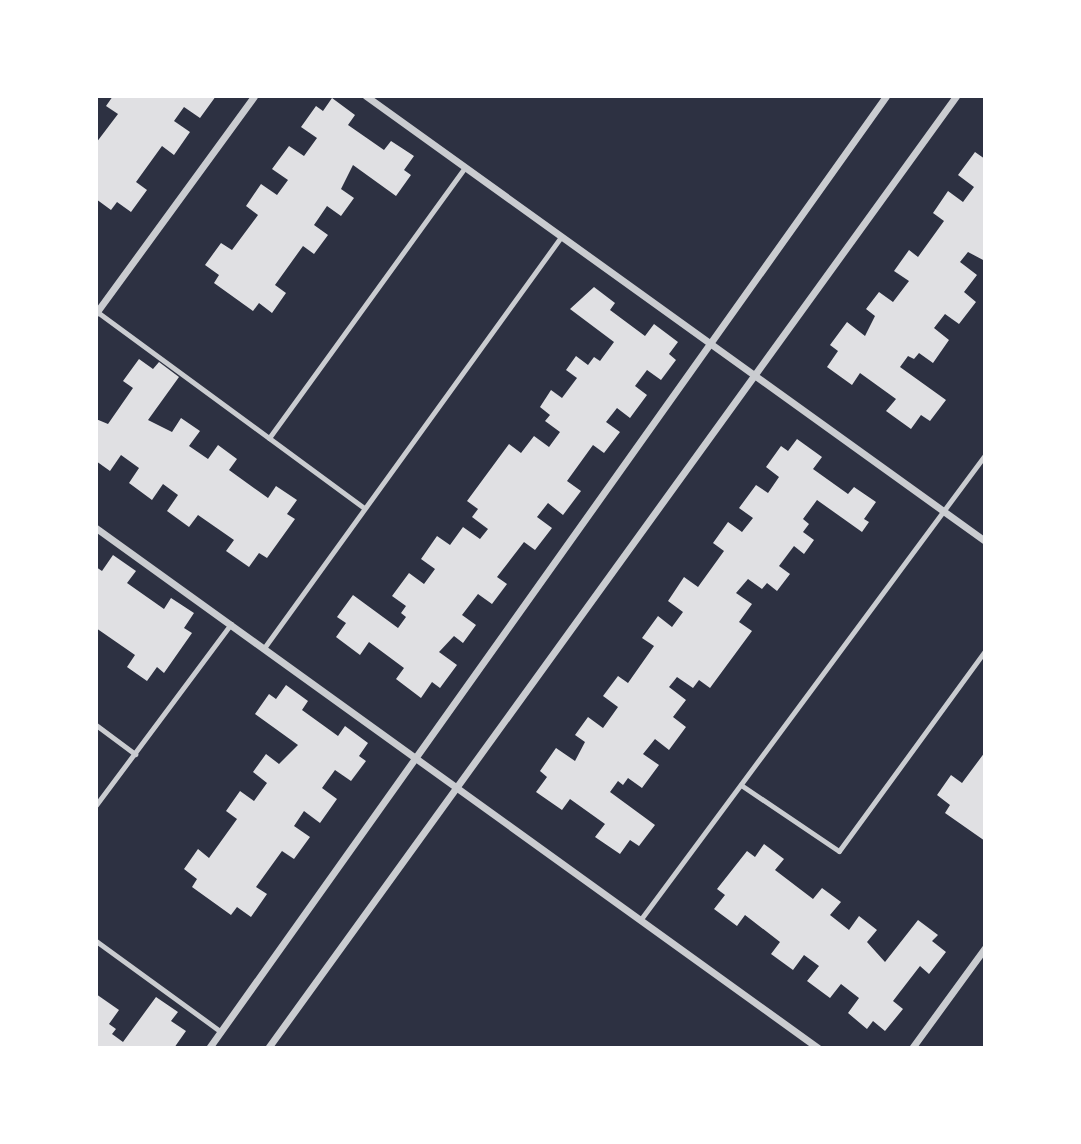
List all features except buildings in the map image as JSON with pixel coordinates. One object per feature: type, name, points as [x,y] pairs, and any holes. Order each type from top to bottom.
[{"type":"street","points":[[96,312],[254,96]]},
{"type":"street","points":[[366,96],[985,541]]},
{"type":"street","points":[[209,1048],[708,342],[887,96]]},
{"type":"street","points":[[268,1048],[956,96]]},
{"type":"street","points":[[96,528],[458,785],[818,1048]]},
{"type":"street","points":[[912,1048],[985,948]]},
{"type":"lane","points":[[269,438],[465,167]]},
{"type":"lane","points":[[264,648],[363,507],[561,237]]},
{"type":"lane","points":[[96,312],[363,507]]},
{"type":"lane","points":[[641,919],[985,455]]},
{"type":"lane","points":[[96,805],[231,624]]},
{"type":"lane","points":[[741,785],[839,851],[985,651]]},
{"type":"lane","points":[[96,725],[135,754]]},
{"type":"lane","points":[[96,942],[220,1031]]}]
